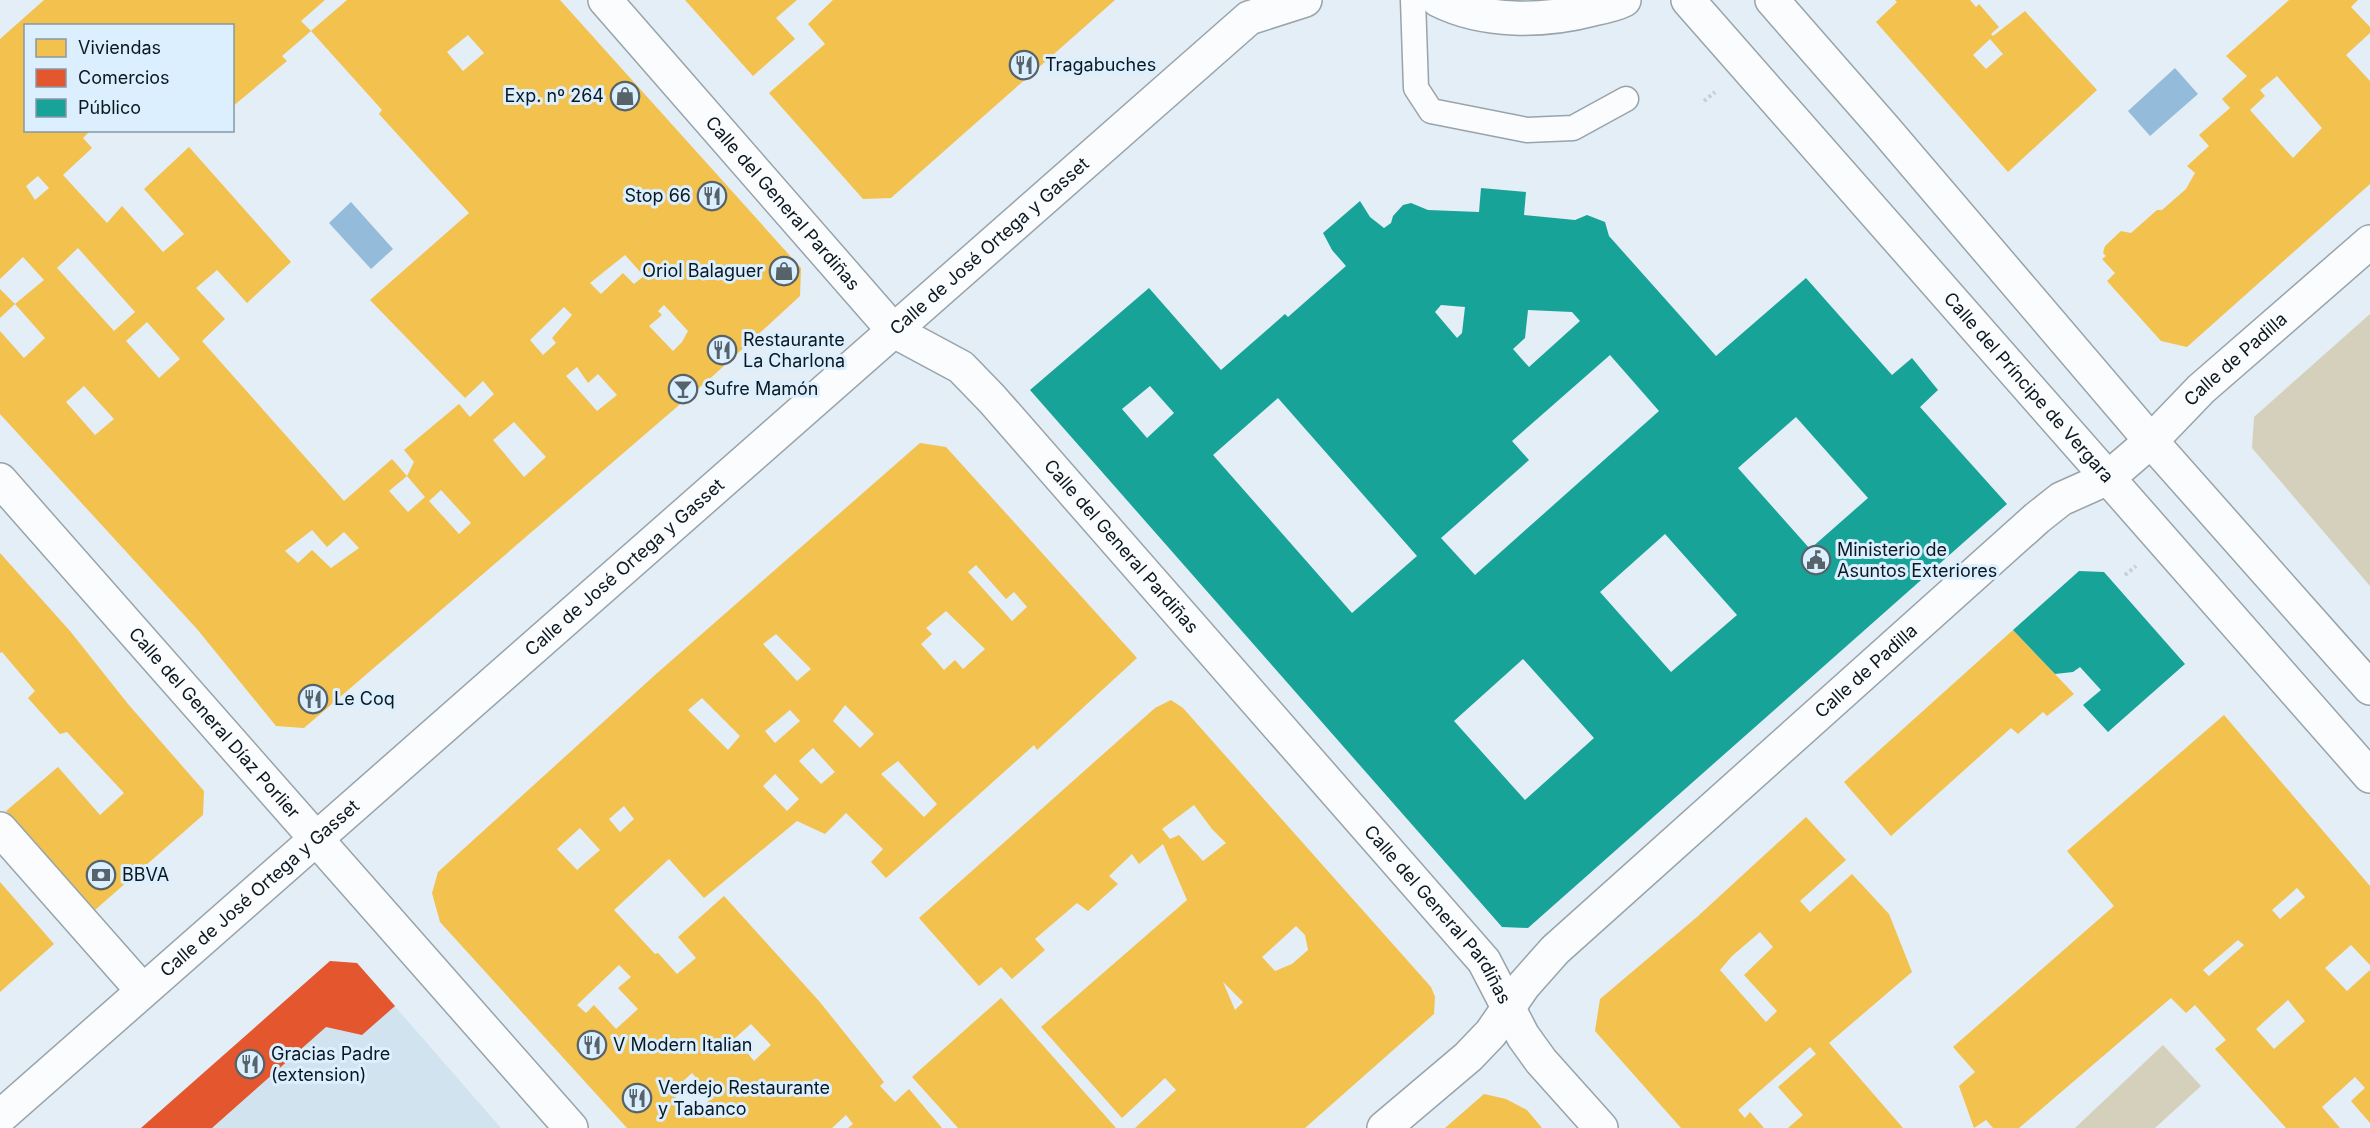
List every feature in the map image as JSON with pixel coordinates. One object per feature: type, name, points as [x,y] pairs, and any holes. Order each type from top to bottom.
[{"type":"street","name":"Calle del General Pardiñas","points":[[605,0],[894,331],[961,367],[992,399],[1484,961],[1523,1036],[1541,1061],[1601,1128]]},
{"type":"street","name":"Calle de José Ortega y Gasset","points":[[0,1117],[894,331],[1253,9],[1305,0]]},
{"type":"street","points":[[1438,0],[1449,6],[1505,18],[1562,17],[1624,0]]},
{"type":"street","name":"Calle del Príncipe de Vergara","points":[[1688,0],[2370,776]]},
{"type":"street","points":[[1772,0],[2151,441],[2370,688]]},
{"type":"street","name":"Calle de Padilla","points":[[1384,1128],[1468,1056],[1491,1033],[1524,985],[1555,950],[2037,518],[2061,500],[2108,478],[2151,441],[2201,388],[2370,242]]},
{"type":"street","name":"Calle del General Díaz Porlier","points":[[0,480],[571,1128]]},
{"type":"street","points":[[0,829],[143,991]]},
{"type":"lane","points":[[1413,0],[1416,88],[1431,111],[1527,130],[1573,128],[1626,99]]},
{"type":"shaded area","points":[[2370,314],[2370,586],[2252,448],[2254,417]]},
{"type":"shaded area","points":[[330,961],[357,963],[501,1128],[141,1128]]},
{"type":"shaded area","points":[[2163,1045],[2201,1086],[2155,1128],[2075,1128]]},
{"type":"water","points":[[2175,68],[2198,94],[2150,136],[2128,111]]},
{"type":"water","points":[[351,202],[393,249],[371,269],[329,223]]},
{"type":"building: Viviendas","points":[[44,0],[325,0],[301,21],[311,31],[347,0],[560,0],[801,268],[800,296],[714,375],[304,728],[276,726],[197,629],[0,414],[0,331],[24,358],[45,338],[15,304],[44,280],[23,257],[0,279],[0,39]],"holes":[[[24,24],[234,24],[234,105],[287,61],[282,56],[311,31],[382,110],[379,114],[469,213],[370,300],[465,398],[483,381],[494,394],[470,417],[459,404],[404,450],[414,462],[407,476],[392,459],[344,501],[202,341],[225,319],[196,288],[217,270],[247,303],[291,262],[189,147],[144,189],[184,234],[163,252],[122,206],[107,223],[63,175],[92,148],[83,138],[89,132],[24,132]],[[468,35],[484,53],[463,71],[447,52]],[[38,176],[49,188],[35,200],[26,186]],[[78,248],[135,312],[114,331],[57,268]],[[625,255],[644,276],[634,284],[623,273],[601,294],[590,283]],[[664,305],[688,331],[673,351],[649,326],[662,315],[658,311]],[[564,307],[572,315],[552,338],[556,343],[543,355],[530,340]],[[147,322],[180,359],[159,378],[126,341]],[[577,367],[588,383],[598,374],[617,395],[597,411],[566,376]],[[84,386],[114,419],[95,435],[66,402]],[[514,422],[546,457],[524,477],[493,440]],[[407,476],[425,497],[408,512],[389,491]],[[441,490],[471,523],[459,534],[429,501]],[[312,530],[327,547],[344,532],[359,548],[331,568],[312,550],[298,563],[285,551]]]},
{"type":"building: Viviendas","points":[[685,0],[797,0],[776,18],[795,39],[753,76]]},
{"type":"building: Viviendas","points":[[833,0],[1115,0],[891,198],[863,199],[769,93],[825,44],[808,24]]},
{"type":"building: Viviendas","points":[[1895,0],[1970,0],[1976,7],[1979,4],[1999,27],[1991,34],[1993,36],[2025,11],[2097,90],[2008,172],[1876,22],[1897,2]],"holes":[[[1990,39],[2003,54],[1986,69],[1973,55]]]},
{"type":"building: Viviendas","points":[[2289,0],[2358,0],[2351,7],[2370,27],[2370,33],[2346,55],[2370,81],[2370,184],[2187,347],[2161,341],[2107,281],[2115,273],[2102,259],[2106,256],[2103,253],[2105,246],[2121,231],[2131,233],[2186,189],[2195,173],[2187,166],[2209,146],[2199,135],[2230,108],[2222,99],[2247,76],[2226,56]],"holes":[[[2277,76],[2322,128],[2293,158],[2250,110],[2265,96],[2260,90]]]},
{"type":"building: Viviendas","points":[[0,289],[15,304],[0,318]]},
{"type":"building: Viviendas","points":[[920,443],[946,447],[1137,658],[1037,750],[1034,745],[886,878],[871,862],[883,849],[846,813],[825,834],[797,821],[704,898],[669,859],[614,910],[677,974],[696,958],[678,937],[724,896],[819,1001],[884,1082],[880,1086],[895,1102],[909,1089],[942,1128],[848,1128],[853,1124],[846,1115],[832,1128],[627,1128],[440,922],[432,893],[438,872],[655,675]],"holes":[[[976,565],[1006,599],[1014,592],[1027,607],[1012,621],[968,572]],[[946,611],[985,649],[963,669],[955,660],[944,670],[921,644],[932,634],[926,628]],[[776,634],[811,669],[797,681],[763,644]],[[702,698],[740,736],[728,750],[688,710]],[[845,705],[874,734],[860,748],[833,721]],[[790,710],[800,721],[775,743],[765,731]],[[813,748],[835,772],[821,784],[799,761]],[[898,761],[937,804],[924,817],[881,774]],[[775,774],[799,799],[787,811],[763,786]],[[624,806],[634,819],[620,832],[609,819]],[[580,828],[600,850],[577,870],[557,849]],[[619,965],[631,977],[618,988],[638,1009],[616,1029],[594,1005],[586,1013],[577,1005]],[[751,1024],[771,1045],[754,1061],[735,1038]],[[692,1073],[713,1097],[692,1116],[671,1092]]]},
{"type":"building: Viviendas","points":[[0,553],[70,631],[128,704],[204,791],[203,815],[95,910],[6,811],[58,767],[100,815],[124,793],[67,732],[60,734],[28,698],[35,691],[2,652],[0,653]]},
{"type":"building: Viviendas","points":[[2013,630],[2074,694],[2047,716],[2043,712],[2018,734],[2011,728],[1891,836],[1844,782]]},
{"type":"building: Viviendas","points":[[1171,700],[1183,708],[1431,987],[1435,997],[1434,1014],[1305,1128],[1135,1128],[1176,1090],[1165,1078],[1122,1118],[1041,1027],[1187,900],[1163,844],[1139,864],[1132,854],[1109,876],[1118,884],[1088,911],[1077,903],[1035,939],[1045,950],[1012,979],[1001,967],[979,986],[919,918],[1155,708]],"holes":[[[1194,805],[1226,843],[1203,861],[1179,835],[1170,839],[1162,829]],[[1296,926],[1305,935],[1308,950],[1292,964],[1275,971],[1262,957]],[[1223,982],[1243,1002],[1235,1010]]]},
{"type":"building: Viviendas","points":[[2224,715],[2370,886],[2370,965],[2351,945],[2325,968],[2347,991],[2370,970],[2370,1123],[2351,1101],[2365,1088],[2355,1077],[2322,1107],[2340,1128],[2286,1128],[2215,1049],[2226,1040],[2195,1005],[2186,1013],[2171,998],[2019,1128],[1993,1128],[1986,1120],[1974,1128],[1959,1086],[1975,1072],[1953,1047],[2114,906],[2067,851]],"holes":[[[2297,888],[2305,897],[2280,919],[2272,910]],[[2238,940],[2244,945],[2209,976],[2203,970]],[[2288,1000],[2305,1021],[2274,1049],[2256,1029]]]},
{"type":"building: Viviendas","points":[[1806,817],[1846,860],[1800,901],[1810,912],[1852,874],[1889,914],[1912,972],[1829,1043],[1903,1128],[1788,1128],[1803,1115],[1778,1087],[1816,1054],[1810,1047],[1738,1110],[1745,1118],[1750,1112],[1764,1128],[1681,1128],[1595,1031],[1600,999],[1697,917]],"holes":[[[1760,932],[1773,947],[1744,975],[1777,1011],[1766,1022],[1720,970],[1732,956]]]},
{"type":"building: Viviendas","points":[[0,882],[54,944],[0,992]]},
{"type":"building: Viviendas","points":[[1001,998],[1116,1128],[958,1128],[912,1077]]},
{"type":"building: Viviendas","points":[[1484,1094],[1506,1099],[1527,1110],[1542,1128],[1445,1128]]},
{"type":"building: Comercios","points":[[330,961],[357,963],[395,1006],[362,1035],[326,1027],[212,1128],[141,1128]]},
{"type":"building: Público","name":"Ministerio de Asuntos Exteriores","points":[[1481,188],[1526,192],[1524,215],[1575,220],[1587,215],[1605,222],[1609,236],[1716,356],[1806,278],[1892,375],[1912,358],[1938,390],[1920,407],[2007,504],[1528,928],[1502,927],[1030,390],[1149,288],[1221,370],[1285,314],[1288,317],[1346,266],[1332,250],[1323,233],[1360,201],[1370,217],[1384,228],[1391,223],[1393,216],[1403,205],[1411,203],[1428,210],[1479,212]],"holes":[[[1441,305],[1465,307],[1462,333],[1457,338],[1435,312]],[[1528,310],[1572,312],[1580,321],[1529,367],[1513,349],[1525,338]],[[1610,355],[1659,411],[1475,575],[1441,538],[1529,460],[1512,441]],[[1150,386],[1174,413],[1147,438],[1122,409]],[[1278,398],[1417,556],[1352,613],[1213,455]],[[1796,417],[1868,498],[1810,549],[1738,468]],[[1665,534],[1737,615],[1671,672],[1600,592]],[[1523,659],[1594,738],[1525,800],[1454,721]]]},
{"type":"building: Público","points":[[2079,571],[2104,572],[2185,664],[2108,732],[2083,705],[2101,690],[2080,667],[2073,672],[2055,674],[2013,630]]},
{"type":"place","name":"Tragabuches","points":[[1024,65]]},
{"type":"place","name":"Exp. nº 264","points":[[625,96]]},
{"type":"place","name":"Stop 66","points":[[712,196]]},
{"type":"place","name":"Oriol Balaguer","points":[[784,271]]},
{"type":"place","name":"Restaurante La Charlona","points":[[722,350]]},
{"type":"place","name":"Sufre Mamón","points":[[683,389]]},
{"type":"place","name":"Ministerio de Asuntos Exteriores","points":[[1816,560]]},
{"type":"place","name":"Le Coq","points":[[313,699]]},
{"type":"place","name":"BBVA","points":[[101,875]]},
{"type":"place","name":"V Modern Italian","points":[[592,1045]]},
{"type":"place","name":"Gracias Padre (extension)","points":[[250,1064]]},
{"type":"place","name":"Verdejo Restaurante y Tabanco","points":[[637,1098]]}]
